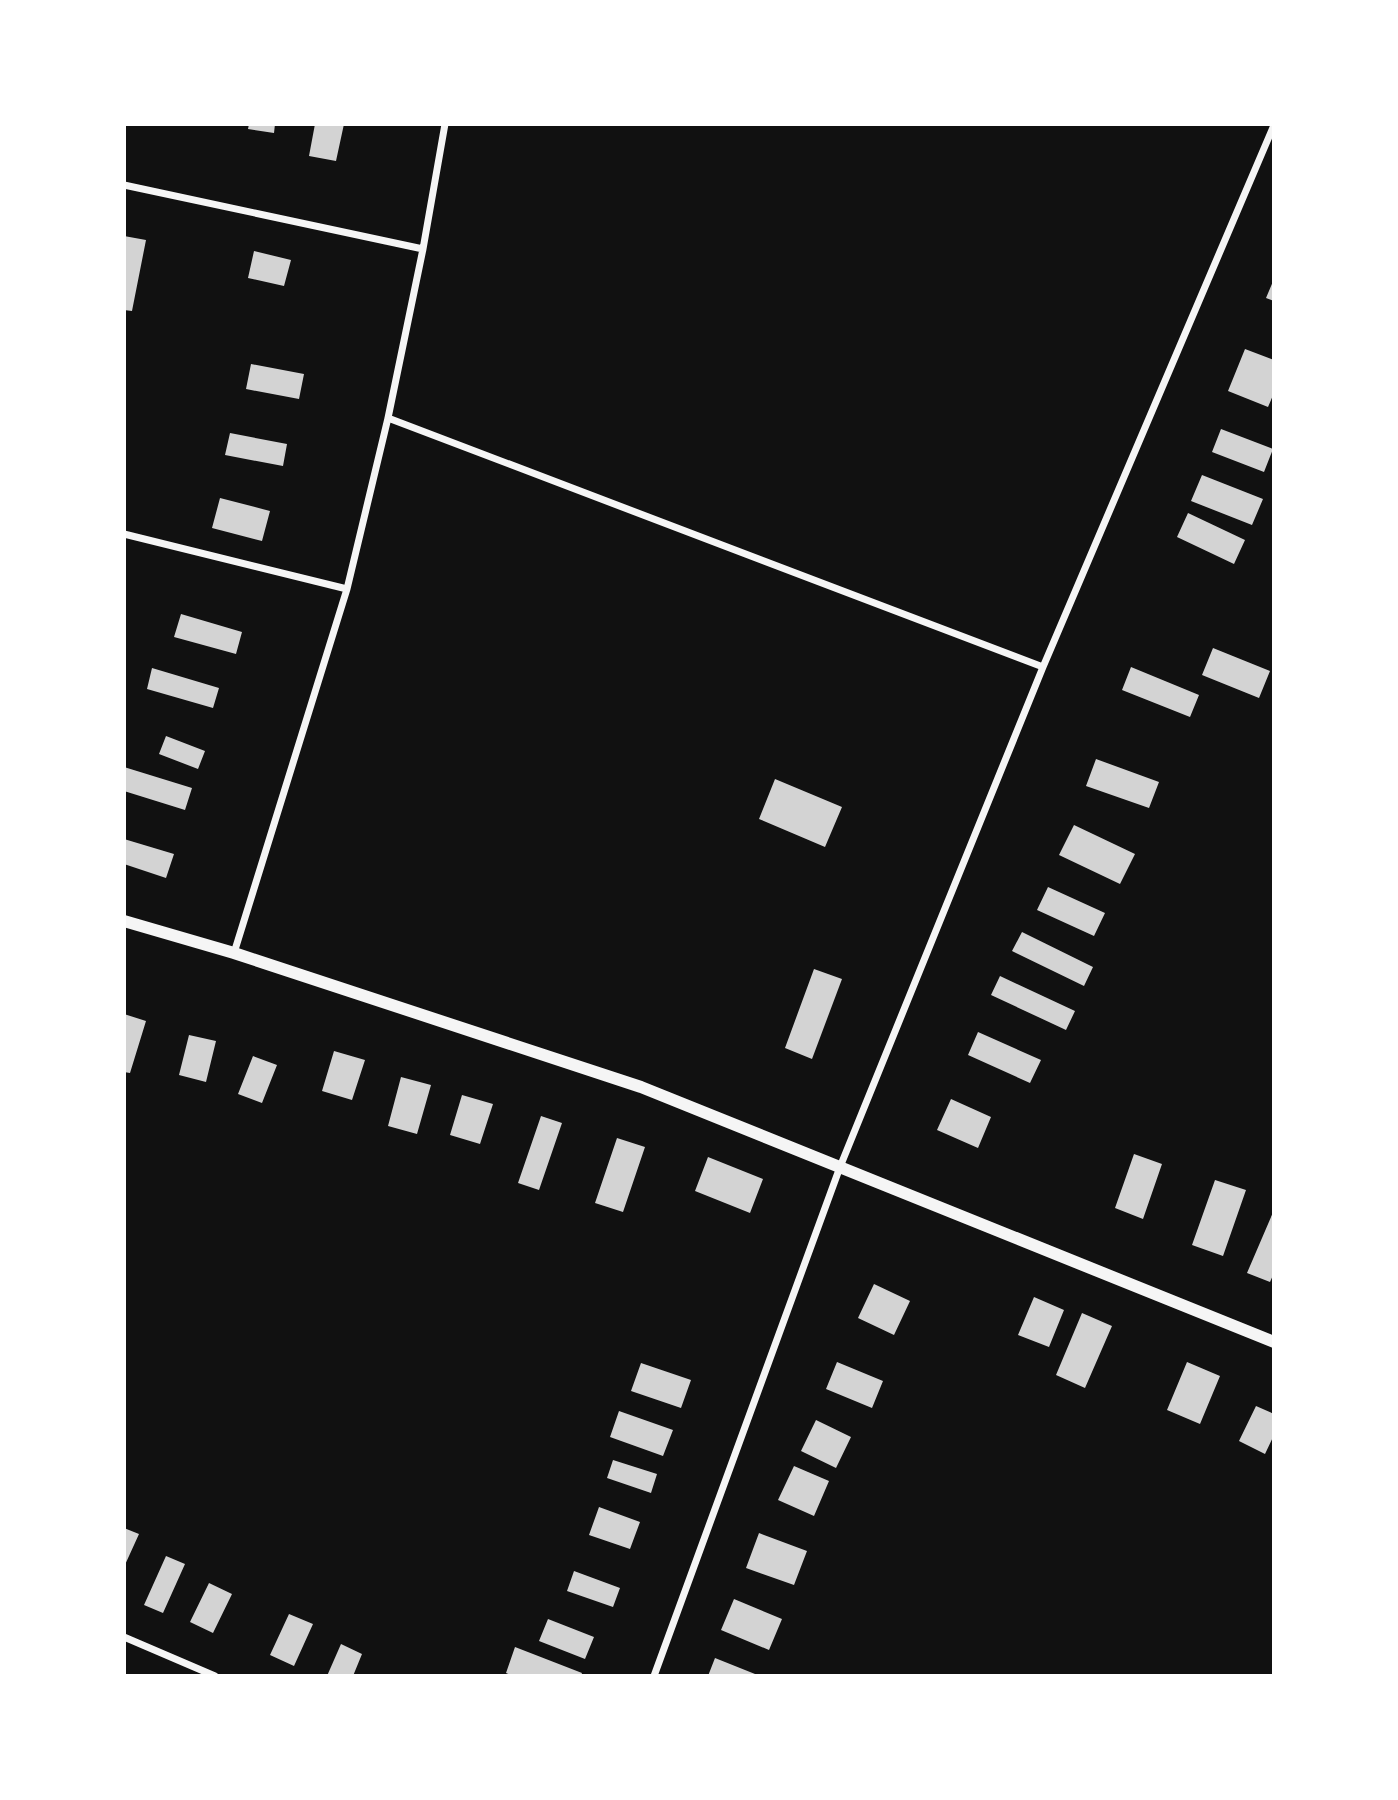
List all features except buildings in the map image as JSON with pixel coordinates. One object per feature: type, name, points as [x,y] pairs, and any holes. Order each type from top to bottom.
[{"type":"street","points":[[234,953],[347,589],[388,418],[424,249],[445,124]]},
{"type":"street","points":[[654,1676],[840,1167],[1043,667],[1274,125]]},
{"type":"street","points":[[124,186],[424,249]]},
{"type":"street","points":[[388,418],[1043,667]]},
{"type":"street","points":[[124,534],[347,589]]},
{"type":"street","points":[[124,921],[234,953],[641,1087],[1274,1342]]},
{"type":"street","points":[[124,1637],[215,1676]]}]
